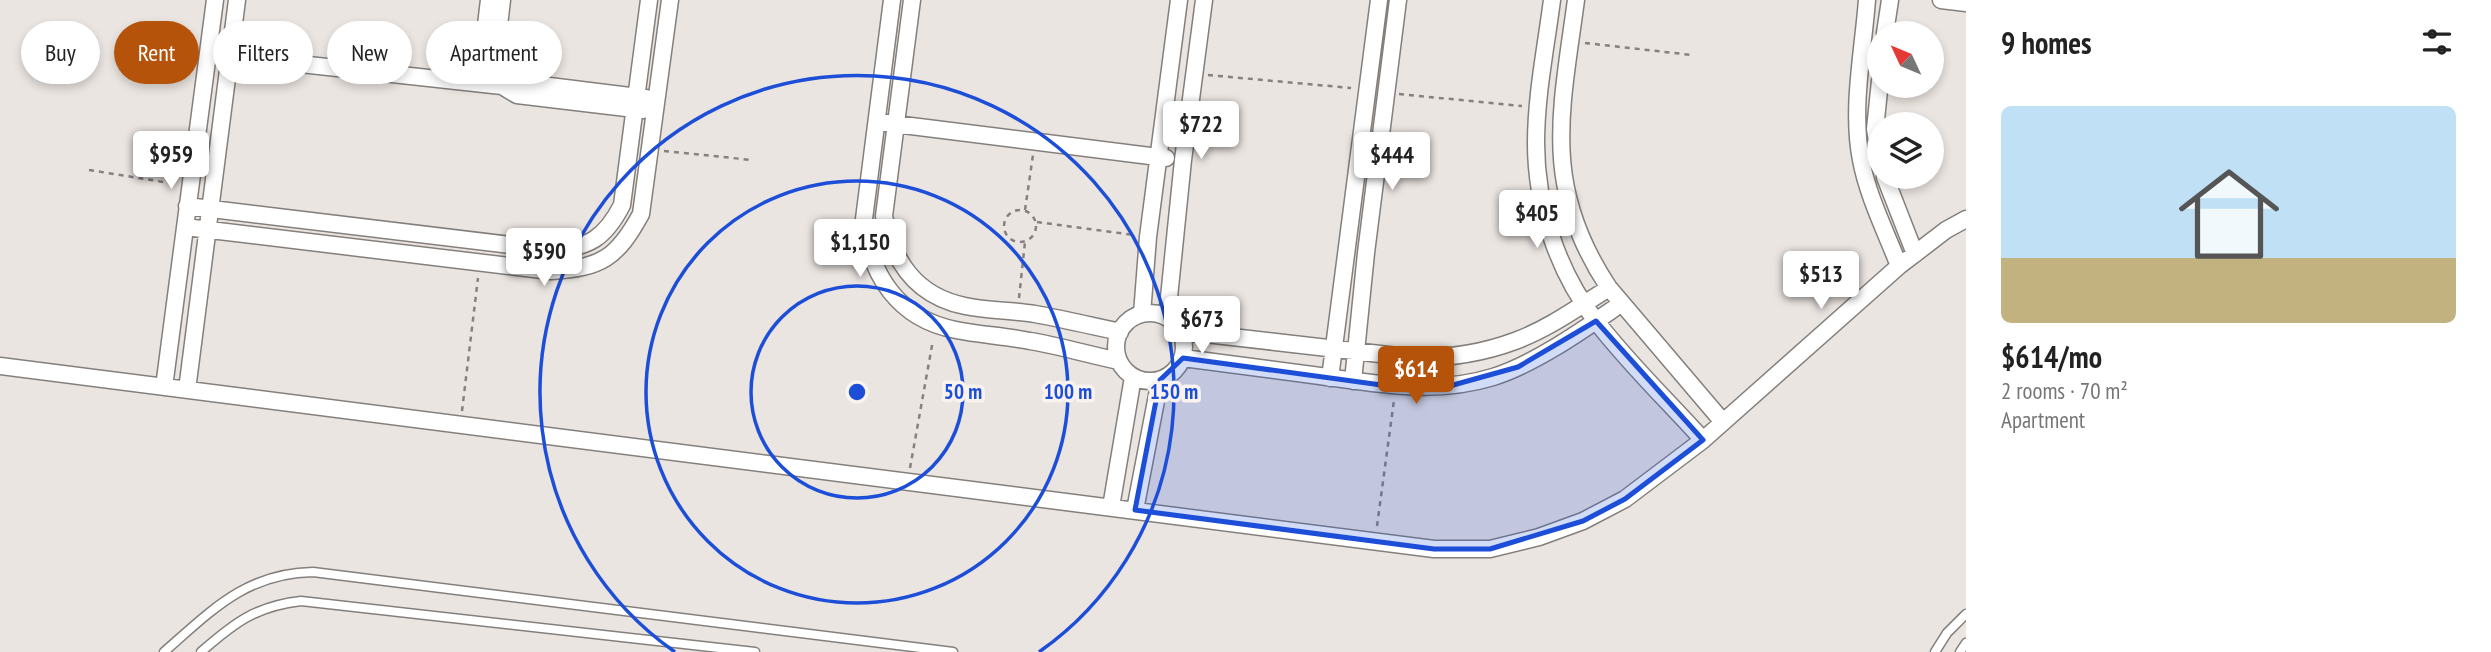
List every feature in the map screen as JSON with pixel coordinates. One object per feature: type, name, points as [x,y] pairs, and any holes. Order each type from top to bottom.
[{"type":"street","points":[[164,387],[215,0]]},
{"type":"street","points":[[234,21],[237,0]]},
{"type":"street","points":[[489,0],[491,85]]},
{"type":"street","points":[[491,85],[502,0]]},
{"type":"street","points":[[187,206],[552,250],[574,248],[595,240],[612,225],[622,205],[649,0]]},
{"type":"street","points":[[185,227],[551,271],[580,269],[606,258],[628,239],[641,214],[670,0]]},
{"type":"street","points":[[892,0],[864,219],[866,242],[884,283],[898,300],[936,325],[1031,341],[1119,361]]},
{"type":"street","points":[[912,0],[884,216],[889,240],[899,262],[915,281],[946,301],[1120,332]]},
{"type":"street","points":[[1142,314],[1148,237],[1179,0]]},
{"type":"street","points":[[1167,317],[1183,160],[1204,0]]},
{"type":"street","points":[[1330,377],[1379,0]]},
{"type":"street","points":[[1353,381],[1398,0]]},
{"type":"street","points":[[1552,0],[1539,108],[1537,173],[1542,206],[1551,237],[1564,267],[1595,321],[1703,440]]},
{"type":"street","points":[[1576,0],[1564,90],[1560,153],[1565,192],[1577,229],[1593,264],[1609,288],[1723,422]]},
{"type":"street","points":[[1867,0],[1857,118],[1858,140],[1866,181],[1899,266]]},
{"type":"street","points":[[1887,21],[1890,0]]},
{"type":"street","points":[[1941,0],[1966,3]]},
{"type":"street","points":[[208,54],[213,54]]},
{"type":"street","points":[[313,65],[491,85],[517,82],[657,105]]},
{"type":"street","points":[[187,390],[227,84]]},
{"type":"street","points":[[875,122],[1183,160]]},
{"type":"street","points":[[1890,189],[1915,254]]},
{"type":"street","points":[[0,366],[1434,549],[1490,549],[1539,537],[1583,521],[1625,499],[1703,440],[1899,266],[1946,230],[1966,219]]},
{"type":"street","points":[[1180,331],[1415,358],[1466,355],[1516,341],[1609,288]]},
{"type":"street","points":[[1183,358],[1396,387],[1446,387],[1494,376],[1540,355],[1622,303]]},
{"type":"street","points":[[1142,314],[1167,317],[1180,331],[1184,340],[1183,358],[1170,375],[1160,380],[1133,377],[1119,361],[1117,342],[1120,332],[1130,320],[1142,314]]},
{"type":"street","points":[[1111,507],[1133,377]]},
{"type":"street","points":[[1135,510],[1160,380]]},
{"type":"lane","points":[[169,650],[229,597],[242,589],[276,576],[313,572],[953,652]]},
{"type":"lane","points":[[201,652],[241,618],[270,606],[301,601],[755,652]]},
{"type":"lane","points":[[1935,652],[1947,633],[1966,614]]},
{"type":"lane","points":[[1960,652],[1966,643]]},
{"type":"path","points":[[1571,41],[1692,55]]},
{"type":"path","points":[[1194,73],[1366,90]]},
{"type":"path","points":[[1386,93],[1539,108]]},
{"type":"path","points":[[1025,210],[1035,142]]},
{"type":"path","points":[[651,150],[752,160]]},
{"type":"path","points":[[89,170],[190,186]]},
{"type":"path","points":[[1025,210],[1031,213],[1037,222],[1034,236],[1025,242],[1013,241],[1008,237],[1004,221],[1011,212],[1025,210]]},
{"type":"path","points":[[1037,222],[1148,237]]},
{"type":"path","points":[[1017,312],[1025,242]]},
{"type":"path","points":[[460,425],[480,262]]},
{"type":"path","points":[[907,481],[936,325]]},
{"type":"path","points":[[1376,541],[1396,387]]},
{"type":"highlighted area","points":[[1596,321],[1703,440],[1625,499],[1583,521],[1490,549],[1434,549],[1135,510],[1160,380],[1183,358],[1396,387],[1446,387],[1518,367]]}]
